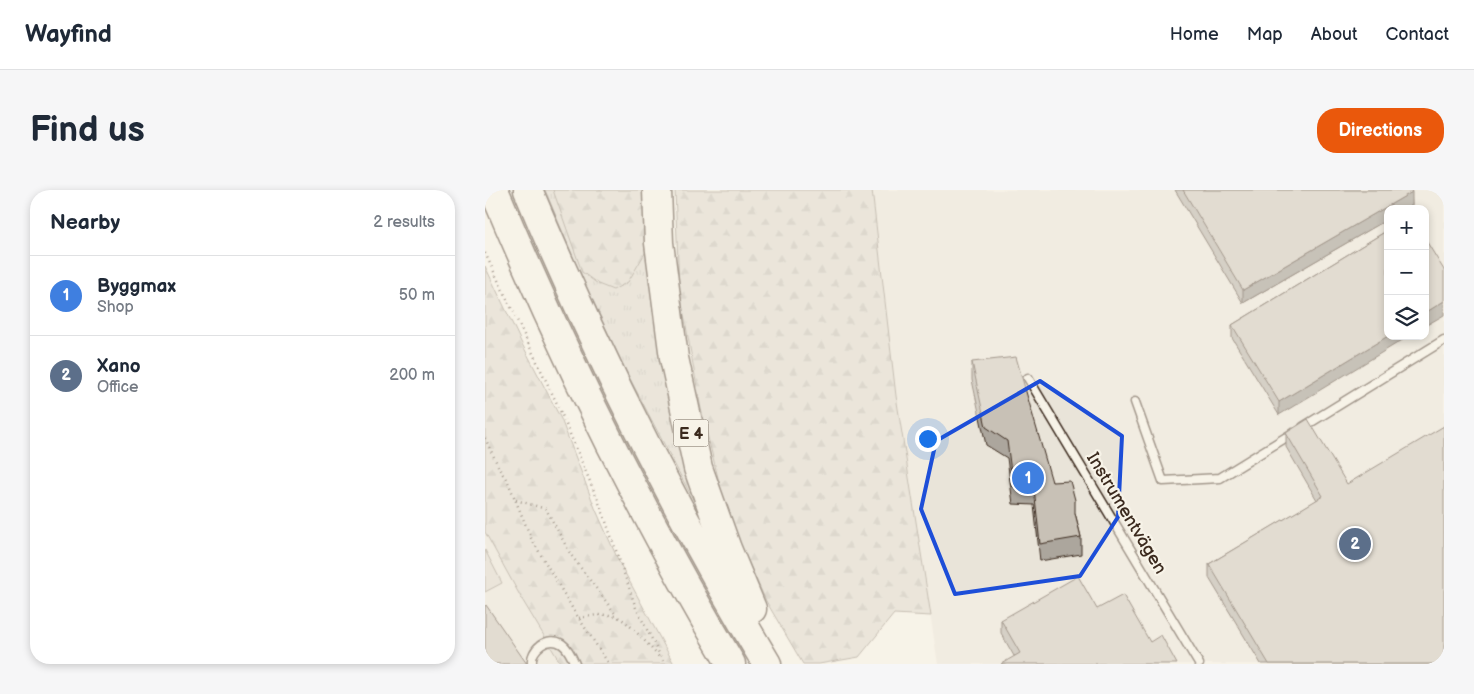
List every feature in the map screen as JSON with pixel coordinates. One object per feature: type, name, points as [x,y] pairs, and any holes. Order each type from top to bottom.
[{"type":"highway","points":[[495,190],[528,270],[586,392],[649,517],[731,664]]},
{"type":"highway","points":[[527,190],[556,258],[632,418],[734,609],[767,664]]},
{"type":"highway","name":"E 4","points":[[657,190],[659,243],[674,358],[698,468],[727,549],[774,664]]},
{"type":"highway","points":[[485,212],[586,392]]},
{"type":"lane","points":[[1135,402],[1163,482],[1220,478],[1444,340]]},
{"type":"lane","name":"Instrumentvägen","points":[[1028,378],[1199,664]]},
{"type":"lane","points":[[532,664],[531,658],[535,649],[545,643],[554,641],[562,644],[569,651],[575,664]]},
{"type":"path","points":[[485,253],[559,408],[602,510],[636,608],[664,662]]},
{"type":"path","points":[[485,438],[516,500],[531,538],[609,664]]},
{"type":"path","points":[[516,500],[547,509],[571,555],[617,616],[664,662]]},
{"type":"path","points":[[579,618],[600,614],[617,616]]},
{"type":"highlighted area","points":[[1040,381],[1122,436],[1118,517],[1080,576],[955,594],[921,509],[936,441]]},
{"type":"shaded area","points":[[872,190],[1444,190],[1444,664],[938,664],[896,396]]},
{"type":"shaded area","points":[[485,530],[562,664],[485,664]]},
{"type":"green space","points":[[545,190],[649,190],[710,532],[626,371],[579,271]]},
{"type":"green space","points":[[553,190],[643,190],[648,248],[628,282],[613,290],[598,284],[582,272]]},
{"type":"green space","points":[[675,190],[872,190],[896,396],[931,616],[894,614],[859,657],[819,664],[803,664],[766,601],[727,514],[701,409],[679,287]]},
{"type":"green space","points":[[485,266],[521,342],[561,419],[595,508],[619,562],[674,664],[561,664],[485,532]]},
{"type":"green space","points":[[485,550],[502,583],[485,592]]},
{"type":"building","points":[[1183,190],[1411,190],[1412,192],[1390,205],[1384,205],[1384,208],[1243,290]]},
{"type":"building","points":[[1384,232],[1384,338],[1279,402],[1232,325]]},
{"type":"building","points":[[1429,246],[1444,270],[1444,301],[1429,310]]},
{"type":"building","points":[[1016,357],[1052,482],[1070,481],[1081,537],[1040,544],[1034,488],[1013,487],[1007,441],[986,427],[972,362]]},
{"type":"building","points":[[1308,419],[1347,484],[1444,426],[1444,664],[1269,664],[1209,564],[1323,496],[1286,433]]},
{"type":"building","points":[[1078,576],[1097,609],[1123,595],[1150,642],[1161,635],[1177,664],[1001,664],[1020,653],[1001,620]]},
{"type":"building","points":[[486,605],[527,664],[485,664]]},
{"type":"place","name":"Byggmax","points":[[1028,478]]},
{"type":"place","name":"Xano","points":[[1355,544]]}]
